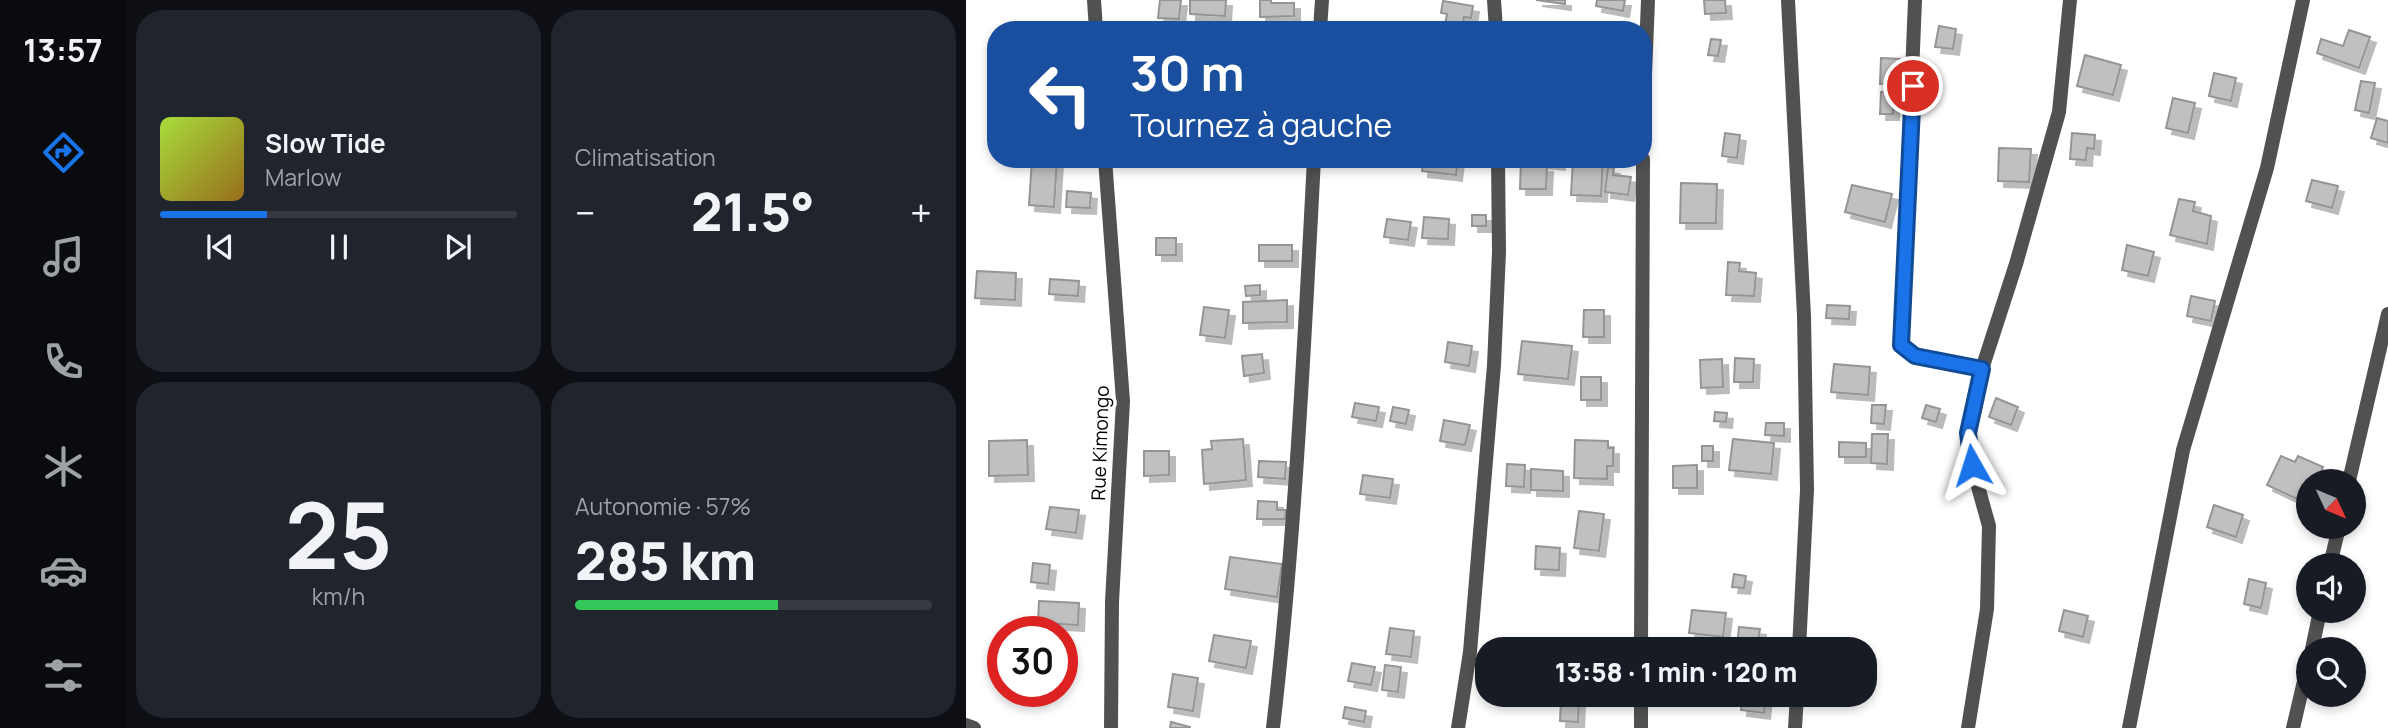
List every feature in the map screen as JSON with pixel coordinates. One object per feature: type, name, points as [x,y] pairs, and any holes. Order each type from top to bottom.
[{"type":"street","points":[[1094,0],[1096,21]]},
{"type":"street","points":[[1321,21],[1322,0]]},
{"type":"street","points":[[1494,0],[1495,21]]},
{"type":"street","points":[[1647,21],[1648,0]]},
{"type":"street","points":[[1788,0],[1804,316],[1807,477],[1800,637]]},
{"type":"street","points":[[1915,0],[1901,345],[1915,356],[1982,369]]},
{"type":"street","points":[[1968,728],[1987,609],[1989,526],[1972,465],[1968,433],[1982,369],[2016,264],[2059,112],[2070,0]]},
{"type":"street","points":[[2129,728],[2183,450],[2267,168],[2303,0]]},
{"type":"street","name":"Rue Kimongo","points":[[1106,168],[1123,401],[1112,602],[1111,728]]},
{"type":"street","points":[[1273,728],[1283,646],[1302,385],[1314,168]]},
{"type":"street","points":[[1458,728],[1470,652],[1494,365],[1499,252],[1498,168]]},
{"type":"street","points":[[1641,637],[1643,168]]},
{"type":"street","points":[[2352,469],[2388,314]]},
{"type":"street","points":[[1641,707],[1641,728]]},
{"type":"street","points":[[1795,728],[1796,707]]},
{"type":"street","points":[[2293,728],[2298,707]]},
{"type":"street","points":[[966,725],[974,728]]},
{"type":"building","points":[[1160,0],[1181,0],[1179,19],[1158,18]]},
{"type":"building","points":[[1190,0],[1226,0],[1225,16],[1190,14]]},
{"type":"building","points":[[1260,0],[1294,3],[1294,16],[1260,17]]},
{"type":"building","points":[[1536,0],[1565,0],[1565,4]]},
{"type":"building","points":[[1597,0],[1625,0],[1623,11],[1596,6]]},
{"type":"building","points":[[1704,0],[1725,0],[1726,13],[1705,14]]},
{"type":"building","points":[[1443,1],[1473,6],[1471,18],[1464,17],[1463,21],[1446,21],[1447,14],[1441,13]]},
{"type":"building","points":[[1939,26],[1956,29],[1953,49],[1935,47]]},
{"type":"building","points":[[2349,30],[2370,37],[2359,68],[2317,53],[2321,39],[2343,46]]},
{"type":"building","points":[[1711,39],[1721,40],[1718,56],[1708,55]]},
{"type":"building","points":[[2085,55],[2121,65],[2113,95],[2077,86]]},
{"type":"building","points":[[1881,58],[1902,59],[1901,84],[1880,84]]},
{"type":"building","points":[[2214,73],[2236,78],[2231,101],[2209,96]]},
{"type":"building","points":[[2361,81],[2375,83],[2369,113],[2355,110]]},
{"type":"building","points":[[1881,92],[1893,92],[1893,114],[1880,114]]},
{"type":"building","points":[[2173,98],[2195,103],[2188,133],[2166,128]]},
{"type":"building","points":[[2377,118],[2388,121],[2388,143],[2371,138]]},
{"type":"building","points":[[1725,133],[1740,135],[1737,158],[1722,156]]},
{"type":"building","points":[[2072,133],[2095,135],[2094,149],[2087,148],[2086,160],[2070,159]]},
{"type":"building","points":[[1999,148],[2031,149],[2029,182],[1998,181]]},
{"type":"building","points":[[1031,168],[1056,168],[1054,207],[1029,205]]},
{"type":"building","points":[[1422,168],[1457,168],[1456,175],[1422,171]]},
{"type":"building","points":[[1521,168],[1547,168],[1546,189],[1520,189]]},
{"type":"building","points":[[1572,168],[1603,168],[1601,196],[1571,195]]},
{"type":"building","points":[[1608,168],[1614,168],[1613,175],[1631,177],[1628,195],[1605,192]]},
{"type":"building","points":[[2312,180],[2338,186],[2332,208],[2306,201]]},
{"type":"building","points":[[1681,183],[1717,184],[1716,223],[1680,223]]},
{"type":"building","points":[[1852,185],[1892,194],[1885,222],[1845,212]]},
{"type":"building","points":[[1067,191],[1091,193],[1090,208],[1066,207]]},
{"type":"building","points":[[2179,199],[2195,202],[2193,211],[2211,216],[2207,244],[2170,235]]},
{"type":"building","points":[[1472,215],[1486,215],[1486,226],[1472,226]]},
{"type":"building","points":[[1424,217],[1449,219],[1448,239],[1422,238]]},
{"type":"building","points":[[1387,219],[1411,222],[1408,240],[1384,237]]},
{"type":"building","points":[[1156,238],[1176,238],[1176,255],[1156,255]]},
{"type":"building","points":[[1259,245],[1292,245],[1292,261],[1259,261]]},
{"type":"building","points":[[2127,245],[2154,252],[2148,276],[2122,270]]},
{"type":"building","points":[[1728,262],[1740,263],[1739,271],[1756,273],[1754,296],[1726,295]]},
{"type":"building","points":[[977,271],[1016,273],[1015,300],[975,298]]},
{"type":"building","points":[[1050,279],[1079,281],[1078,296],[1049,294]]},
{"type":"building","points":[[1260,285],[1260,295],[1246,296],[1245,286]]},
{"type":"building","points":[[2191,296],[2215,301],[2211,321],[2187,316]]},
{"type":"building","points":[[1287,300],[1287,322],[1243,323],[1243,302]]},
{"type":"building","points":[[1827,305],[1850,306],[1849,319],[1826,318]]},
{"type":"building","points":[[1204,307],[1229,310],[1225,338],[1200,335]]},
{"type":"building","points":[[1584,310],[1604,310],[1604,337],[1583,337]]},
{"type":"building","points":[[1522,341],[1572,346],[1568,379],[1518,374]]},
{"type":"building","points":[[1448,342],[1472,346],[1469,366],[1445,362]]},
{"type":"building","points":[[1262,354],[1264,373],[1244,376],[1242,356]]},
{"type":"building","points":[[1735,358],[1754,359],[1753,382],[1734,382]]},
{"type":"building","points":[[1722,359],[1723,387],[1701,388],[1700,360]]},
{"type":"building","points":[[1834,364],[1870,367],[1868,395],[1831,392]]},
{"type":"building","points":[[1581,377],[1601,377],[1601,400],[1581,400]]},
{"type":"building","points":[[1996,398],[2018,407],[2011,425],[1989,417]]},
{"type":"building","points":[[1355,403],[1379,407],[1376,421],[1352,417]]},
{"type":"building","points":[[1872,405],[1886,405],[1884,424],[1871,423]]},
{"type":"building","points":[[1926,405],[1940,409],[1936,422],[1922,418]]},
{"type":"building","points":[[1393,407],[1409,410],[1406,424],[1390,421]]},
{"type":"building","points":[[1715,412],[1727,413],[1726,422],[1714,421]]},
{"type":"building","points":[[1444,420],[1470,425],[1465,445],[1440,441]]},
{"type":"building","points":[[1766,423],[1784,423],[1784,436],[1765,435]]},
{"type":"building","points":[[1872,434],[1888,434],[1887,464],[1871,463]]},
{"type":"building","points":[[1243,439],[1246,480],[1204,484],[1202,450],[1212,449],[1211,441]]},
{"type":"building","points":[[1733,439],[1774,443],[1771,474],[1729,470]]},
{"type":"building","points":[[1027,440],[1028,475],[989,476],[989,441]]},
{"type":"building","points":[[1575,440],[1608,441],[1608,448],[1613,448],[1613,466],[1607,466],[1607,479],[1574,478]]},
{"type":"building","points":[[1839,442],[1866,443],[1866,457],[1839,457]]},
{"type":"building","points":[[1702,446],[1713,446],[1713,461],[1702,461]]},
{"type":"building","points":[[1144,451],[1169,451],[1169,475],[1144,476]]},
{"type":"building","points":[[2281,456],[2295,462],[2298,456],[2323,467],[2296,469],[2296,498],[2267,485]]},
{"type":"building","points":[[1259,461],[1286,462],[1285,479],[1258,477]]},
{"type":"building","points":[[1507,464],[1525,465],[1524,487],[1506,486]]},
{"type":"building","points":[[1697,465],[1697,488],[1673,488],[1673,466]]},
{"type":"building","points":[[1531,469],[1563,471],[1563,491],[1531,490]]},
{"type":"building","points":[[1363,475],[1393,479],[1390,498],[1360,494]]},
{"type":"building","points":[[1258,501],[1277,502],[1277,510],[1286,510],[1285,519],[1257,519]]},
{"type":"building","points":[[2214,505],[2243,515],[2236,537],[2207,527]]},
{"type":"building","points":[[1050,507],[1079,510],[1076,533],[1046,529]]},
{"type":"building","points":[[1579,511],[1604,514],[1599,551],[1574,548]]},
{"type":"building","points":[[1536,546],[1560,548],[1559,570],[1535,569]]},
{"type":"building","points":[[1230,557],[1282,564],[1277,597],[1225,589]]},
{"type":"building","points":[[1033,563],[1050,565],[1048,584],[1031,582]]},
{"type":"building","points":[[1734,574],[1746,576],[1744,588],[1732,587]]},
{"type":"building","points":[[2249,579],[2266,583],[2261,608],[2244,604]]},
{"type":"building","points":[[1039,601],[1079,603],[1078,625],[1078,616],[1038,616]]},
{"type":"building","points":[[1692,610],[1726,613],[1723,637],[1689,633]]},
{"type":"building","points":[[2064,610],[2088,616],[2083,637],[2059,631]]},
{"type":"building","points":[[1739,627],[1760,629],[1759,637],[1738,637]]},
{"type":"building","points":[[1390,628],[1414,631],[1411,657],[1386,654]]},
{"type":"building","points":[[1214,635],[1251,641],[1246,668],[1209,661]]},
{"type":"building","points":[[1352,663],[1375,667],[1371,685],[1348,681]]},
{"type":"building","points":[[1385,665],[1401,667],[1398,692],[1382,690]]},
{"type":"building","points":[[1173,674],[1198,678],[1193,711],[1168,707]]},
{"type":"building","points":[[1345,707],[1366,711],[1364,722],[1343,718]]},
{"type":"building","points":[[1561,707],[1579,707],[1578,722],[1560,721]]},
{"type":"building","points":[[1741,707],[1765,707],[1764,713],[1741,710]]},
{"type":"building","points":[[1171,722],[1190,727],[1190,728],[1170,728]]},
{"type":"route","points":[[1913,86],[1901,345],[1915,356],[1982,369],[1968,433],[1972,465]]}]
